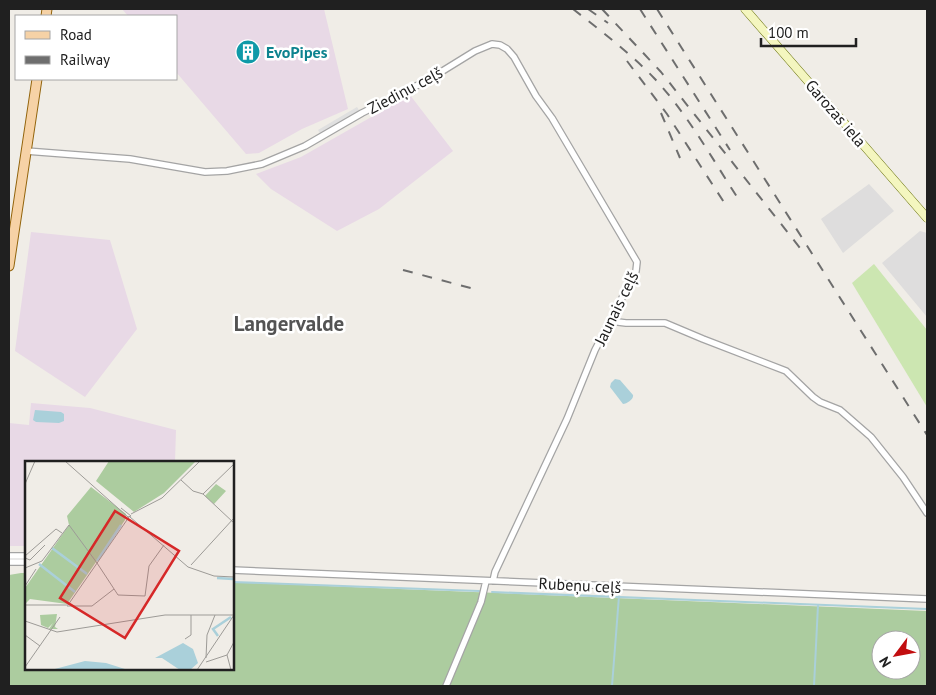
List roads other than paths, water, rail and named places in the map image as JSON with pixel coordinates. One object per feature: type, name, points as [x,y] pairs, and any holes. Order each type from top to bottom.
[{"type":"main road","name":"Garozas iela","points":[[745,9],[927,218]]},
{"type":"main road","points":[[9,266],[37,80]]},
{"type":"street","name":"Ziediņu ceļš","points":[[26,151],[130,160],[205,172],[227,171],[262,164],[306,146],[362,113],[428,80],[475,51],[492,44],[500,45],[507,49]]},
{"type":"street","name":"Jaunais ceļš","points":[[446,686],[489,581],[495,572],[567,419],[595,350],[636,271],[637,262],[552,118],[507,49]]},
{"type":"street","points":[[610,321],[665,323],[786,371],[813,397],[840,410],[871,437],[903,477],[927,513]]},
{"type":"street","points":[[9,556],[25,556]]},
{"type":"street","points":[[9,562],[25,562]]},
{"type":"street","name":"Rubeņu ceļš","points":[[234,570],[927,600]]},
{"type":"water","points":[[615,379],[620,380],[633,395],[631,400],[626,403],[623,404],[610,387]]},
{"type":"water","points":[[35,410],[61,412],[64,414],[64,421],[59,423],[36,422],[33,420]]},
{"type":"waterway","points":[[234,582],[479,591]]},
{"type":"waterway","points":[[492,592],[927,609]]},
{"type":"waterway","points":[[612,686],[619,596]]},
{"type":"waterway","points":[[814,686],[818,605]]},
{"type":"railway","points":[[573,9],[615,42],[654,78],[678,106],[739,200]]},
{"type":"railway","points":[[588,9],[608,23]]},
{"type":"railway","points":[[602,9],[661,72],[804,253]]},
{"type":"railway","points":[[640,9],[730,150]]},
{"type":"railway","points":[[657,9],[927,435]]},
{"type":"railway","points":[[627,61],[667,114],[727,207]]},
{"type":"railway","points":[[661,113],[680,158]]},
{"type":"railway","points":[[403,270],[478,290]]},
{"type":"place","name":"EvoPipes","points":[[248,52]]},
{"type":"district","name":"Langervalde","points":[[289,323]]}]
